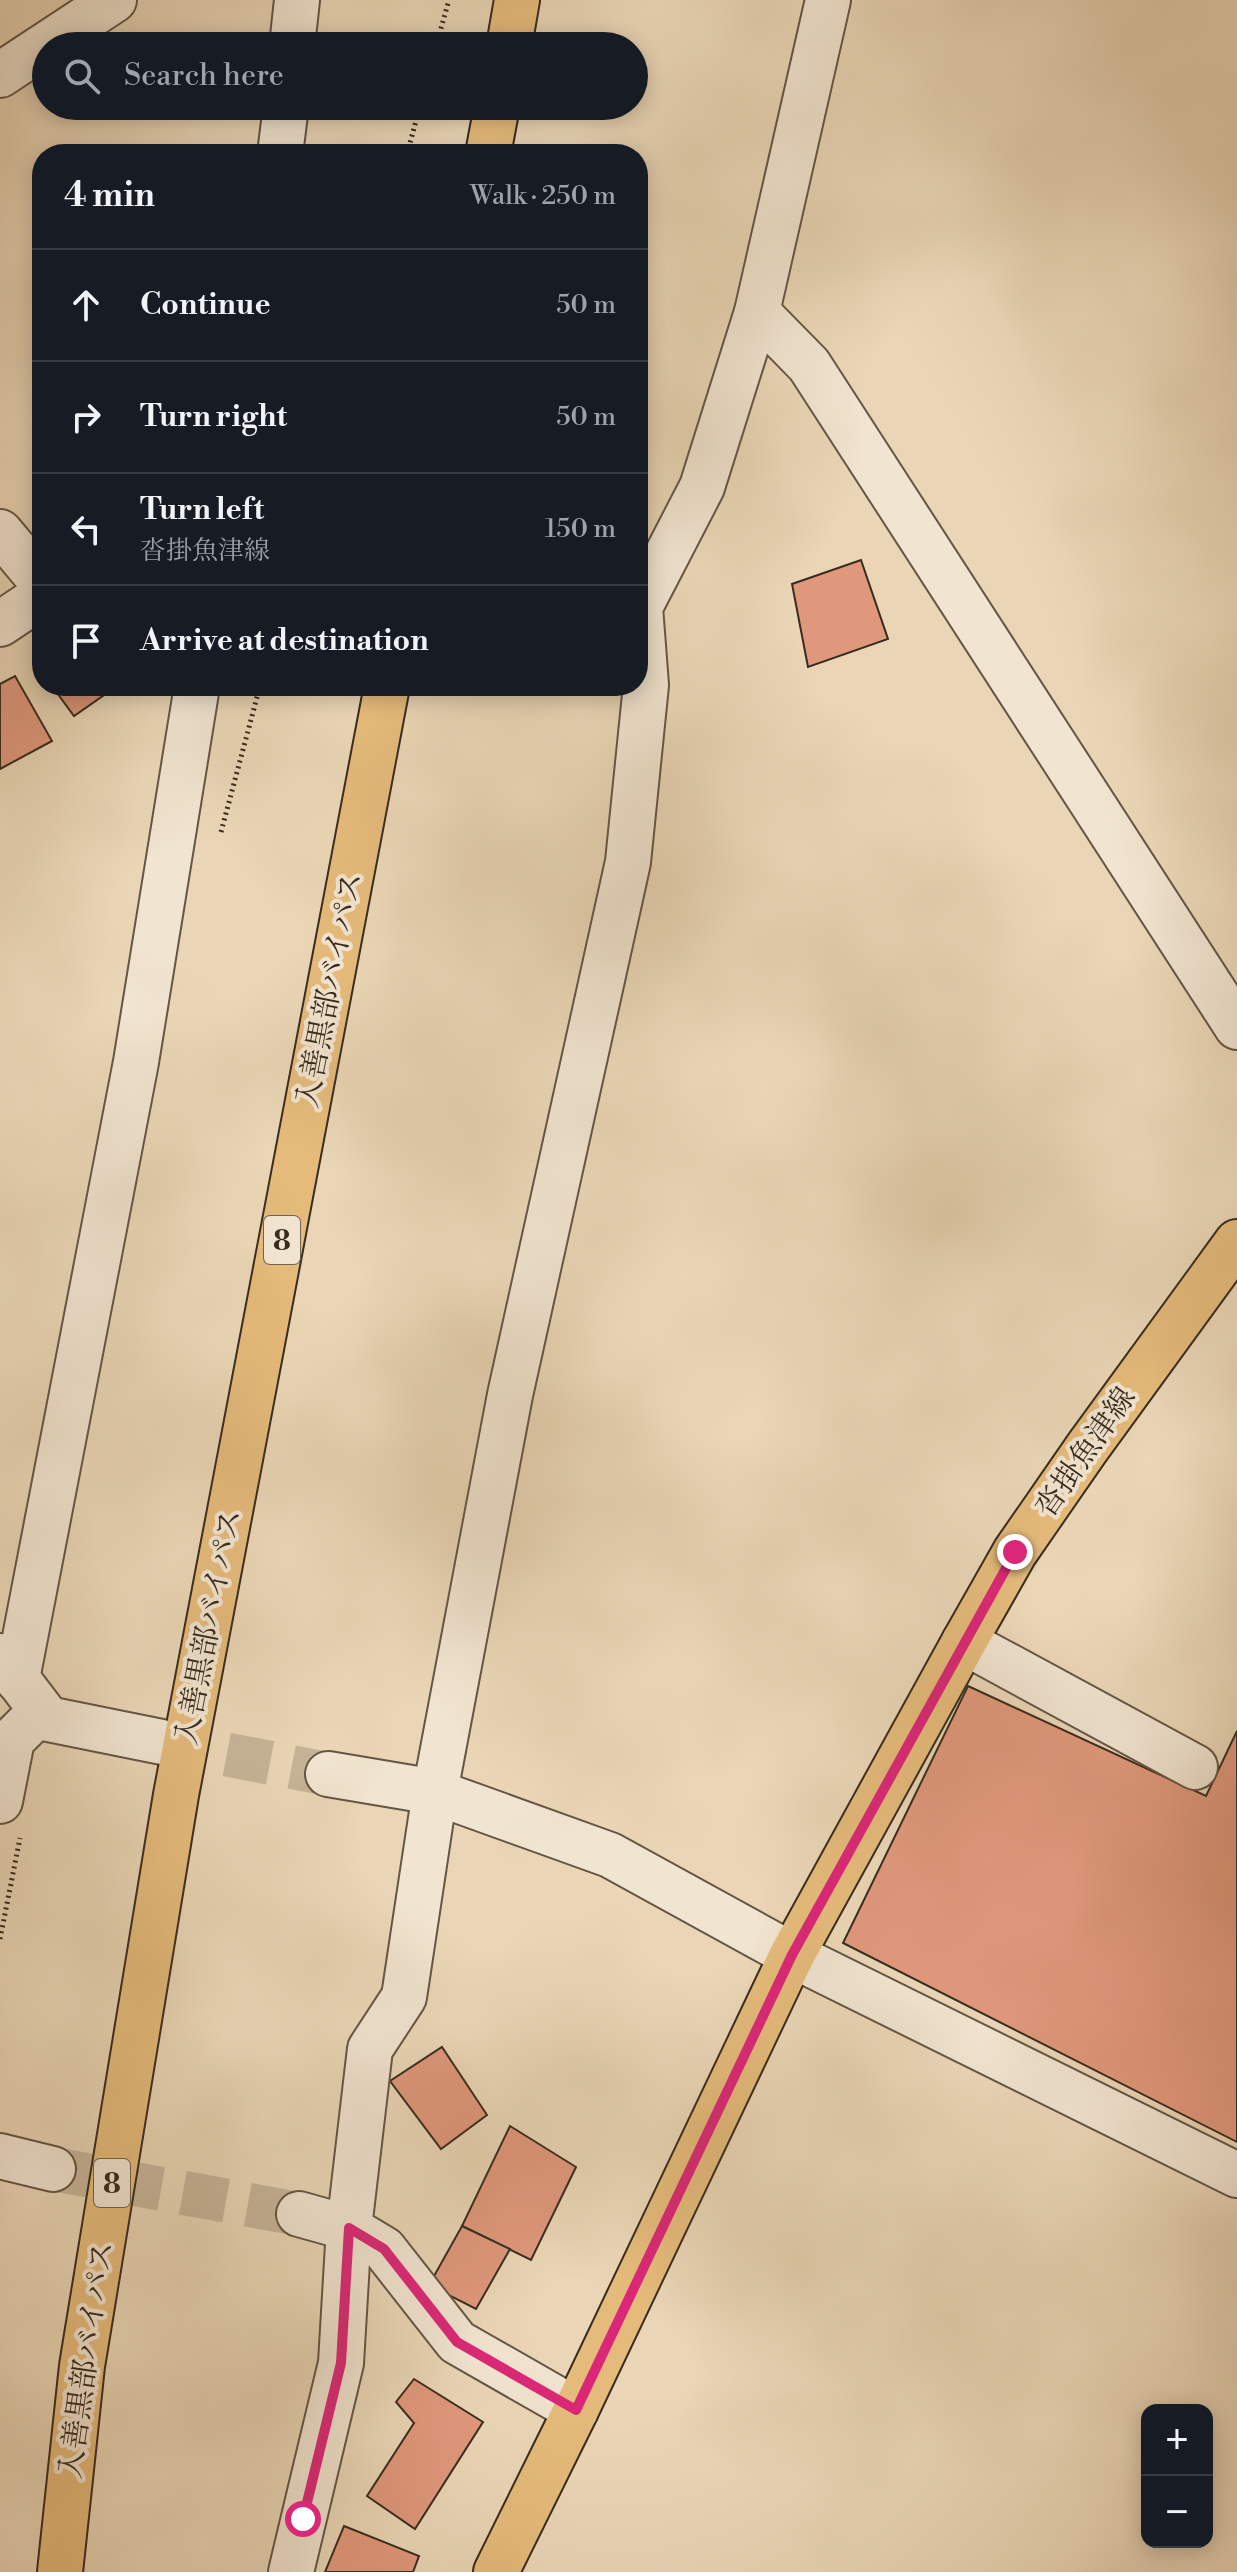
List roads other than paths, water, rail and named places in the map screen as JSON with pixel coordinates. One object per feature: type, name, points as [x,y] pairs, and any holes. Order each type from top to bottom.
[{"type":"main road","points":[[511,32],[517,0]]},
{"type":"main road","points":[[490,144],[494,120]]},
{"type":"main road","name":"入善黒部バイパス","points":[[60,2572],[82,2366],[176,1795],[385,696]]},
{"type":"main road","name":"沓掛魚津線","points":[[496,2572],[792,1955],[964,1642],[1015,1552],[1237,1242]]},
{"type":"street","points":[[65,32],[114,0]]},
{"type":"street","points":[[294,32],[297,0]]},
{"type":"street","points":[[648,592],[702,487],[757,312],[828,0]]},
{"type":"street","points":[[0,75],[32,54]]},
{"type":"street","points":[[281,144],[284,120]]},
{"type":"street","points":[[757,312],[809,365],[1237,1027]]},
{"type":"street","points":[[0,532],[32,570]]},
{"type":"street","points":[[0,624],[32,603]]},
{"type":"street","points":[[0,1801],[19,1682],[136,1062],[195,696]]},
{"type":"street","points":[[291,2572],[341,2363],[349,2228],[370,2049],[404,1997],[435,1792],[510,1395],[628,862],[645,696]]},
{"type":"street","points":[[964,1642],[1195,1767]]},
{"type":"street","points":[[19,1682],[48,1719],[162,1742]]},
{"type":"street","points":[[328,1774],[435,1792],[610,1855],[792,1955],[1237,2175]]},
{"type":"street","points":[[0,2156],[53,2169]]},
{"type":"street","points":[[299,2214],[349,2228],[384,2249],[457,2342],[576,2410]]},
{"type":"tunnel","points":[[162,1742],[328,1774]]},
{"type":"tunnel","points":[[53,2169],[299,2214]]}]
